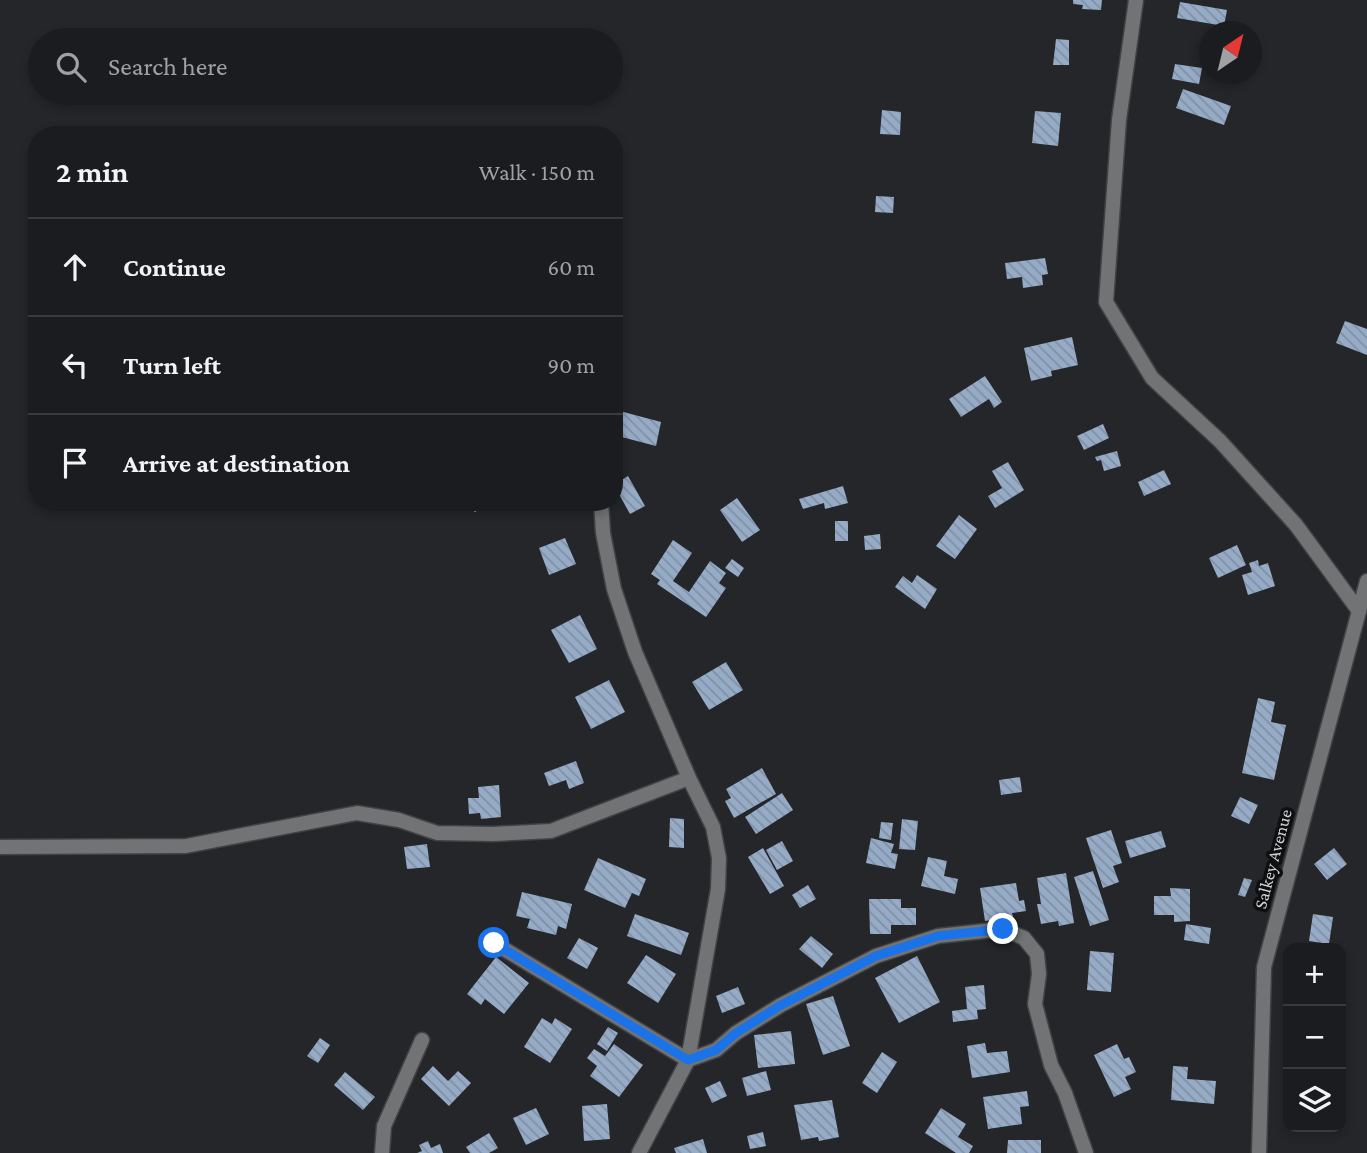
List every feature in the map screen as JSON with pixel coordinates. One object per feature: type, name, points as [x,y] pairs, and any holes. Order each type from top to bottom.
[{"type":"street","points":[[1136,0],[1119,120],[1105,302],[1152,378],[1220,441],[1296,525],[1359,611]]},
{"type":"street","points":[[602,511],[614,589],[635,652],[713,827],[719,858],[718,889],[688,1060],[639,1153]]},
{"type":"street","name":"Salkey Avenue","points":[[1259,1153],[1264,967],[1367,581]]},
{"type":"street","points":[[0,847],[186,846],[357,813],[399,820],[437,833],[551,831],[690,778]]},
{"type":"street","points":[[688,1060],[716,1050],[736,1033],[781,1005],[876,956],[938,936],[1003,929],[1024,938],[1037,954],[1039,975],[1035,1003],[1051,1065],[1065,1093],[1086,1153]]},
{"type":"street","points":[[494,943],[688,1060]]},
{"type":"street","points":[[382,1153],[384,1126],[422,1040]]},
{"type":"building","points":[[1073,0],[1102,0],[1101,10],[1082,9],[1083,5],[1073,4]]},
{"type":"building","points":[[1180,2],[1227,10],[1225,21],[1199,22],[1177,18]]},
{"type":"building","points":[[1056,39],[1069,40],[1069,65],[1053,65]]},
{"type":"building","points":[[1175,64],[1199,68],[1199,84],[1172,79]]},
{"type":"building","points":[[1183,89],[1231,106],[1224,125],[1176,108]]},
{"type":"building","points":[[882,110],[901,112],[900,135],[880,134]]},
{"type":"building","points":[[1035,111],[1061,113],[1058,146],[1032,143]]},
{"type":"building","points":[[876,196],[894,197],[893,213],[875,212]]},
{"type":"building","points":[[1045,258],[1048,274],[1042,275],[1043,285],[1023,288],[1022,277],[1007,279],[1005,263]]},
{"type":"building","points":[[1345,321],[1367,329],[1367,355],[1336,343]]},
{"type":"building","points":[[1072,337],[1078,365],[1051,371],[1052,376],[1031,381],[1024,348]]},
{"type":"building","points":[[985,376],[1002,402],[994,408],[989,399],[961,417],[949,399]]},
{"type":"building","points":[[623,412],[661,422],[656,446],[623,437]]},
{"type":"building","points":[[1103,424],[1109,438],[1084,450],[1077,436]]},
{"type":"building","points":[[1117,451],[1121,466],[1104,471],[1101,460],[1097,461],[1095,457]]},
{"type":"building","points":[[1008,462],[1024,490],[995,508],[988,496],[1002,488],[992,471]]},
{"type":"building","points":[[1164,470],[1171,484],[1144,496],[1138,482]]},
{"type":"building","points":[[628,476],[645,506],[630,514],[623,501],[623,479]]},
{"type":"building","points":[[843,486],[848,503],[825,509],[824,503],[803,509],[799,499]]},
{"type":"building","points":[[737,498],[760,530],[742,542],[720,510]]},
{"type":"building","points":[[959,515],[977,529],[955,559],[936,546]]},
{"type":"building","points":[[835,521],[848,521],[848,541],[835,541]]},
{"type":"building","points":[[880,534],[881,549],[865,550],[864,536]]},
{"type":"building","points":[[565,538],[576,564],[549,575],[539,548]]},
{"type":"building","points":[[673,540],[692,553],[673,581],[689,592],[710,561],[726,573],[719,583],[726,588],[706,617],[657,584],[660,580],[651,574]]},
{"type":"building","points":[[1237,545],[1246,565],[1218,578],[1209,558]]},
{"type":"building","points":[[732,559],[744,568],[738,577],[725,568]]},
{"type":"building","points":[[1258,560],[1259,566],[1268,563],[1275,586],[1248,595],[1242,575],[1252,572],[1249,563]]},
{"type":"building","points":[[917,575],[937,589],[925,609],[895,587],[903,576],[912,583]]},
{"type":"building","points":[[580,615],[597,649],[569,663],[551,630]]},
{"type":"building","points":[[726,662],[743,690],[709,710],[692,682]]},
{"type":"building","points":[[609,680],[625,712],[591,729],[575,697]]},
{"type":"building","points":[[1258,698],[1275,702],[1271,722],[1286,725],[1274,780],[1242,773]]},
{"type":"building","points":[[576,761],[584,783],[569,789],[566,780],[549,786],[544,773]]},
{"type":"building","points":[[762,768],[776,794],[734,818],[725,801],[731,798],[726,789]]},
{"type":"building","points":[[1020,777],[1022,792],[1001,795],[999,780]]},
{"type":"building","points":[[499,785],[501,817],[481,819],[480,813],[469,814],[468,798],[479,798],[478,787]]},
{"type":"building","points":[[782,793],[793,810],[756,834],[745,817]]},
{"type":"building","points":[[1240,797],[1258,805],[1249,824],[1231,816]]},
{"type":"building","points":[[670,818],[684,819],[684,848],[669,847]]},
{"type":"building","points":[[902,819],[918,821],[915,850],[899,849]]},
{"type":"building","points":[[881,822],[893,823],[891,840],[879,838]]},
{"type":"building","points":[[1111,830],[1122,863],[1113,866],[1119,882],[1103,888],[1086,838]]},
{"type":"building","points":[[1161,831],[1166,847],[1130,858],[1125,841]]},
{"type":"building","points":[[871,838],[894,844],[891,853],[898,854],[895,869],[866,863]]},
{"type":"building","points":[[782,841],[793,861],[777,870],[766,850]]},
{"type":"building","points":[[427,844],[430,867],[407,869],[404,847]]},
{"type":"building","points":[[763,848],[784,886],[770,894],[748,857]]},
{"type":"building","points":[[1334,848],[1347,864],[1327,880],[1314,864]]},
{"type":"building","points":[[928,857],[947,861],[944,876],[958,879],[955,894],[921,886]]},
{"type":"building","points":[[598,858],[646,879],[639,896],[632,893],[625,908],[584,890]]},
{"type":"building","points":[[1093,871],[1109,920],[1090,926],[1074,877]]},
{"type":"building","points":[[1066,873],[1074,923],[1059,926],[1058,921],[1041,924],[1037,904],[1041,904],[1037,878]]},
{"type":"building","points":[[1244,878],[1252,880],[1245,897],[1238,895]]},
{"type":"building","points":[[1016,883],[1019,901],[1024,900],[1026,911],[1012,913],[1013,917],[985,921],[980,888]]},
{"type":"building","points":[[808,885],[816,899],[800,908],[792,895]]},
{"type":"building","points":[[1170,888],[1190,889],[1190,921],[1174,922],[1174,915],[1154,915],[1154,896],[1171,896]]},
{"type":"building","points":[[522,892],[572,904],[566,929],[558,926],[556,935],[527,928],[530,919],[516,916]]},
{"type":"building","points":[[869,899],[901,899],[901,908],[916,908],[916,925],[891,925],[891,934],[870,934]]},
{"type":"building","points":[[635,914],[689,933],[681,955],[627,936]]},
{"type":"building","points":[[1313,914],[1333,917],[1329,943],[1309,941]]},
{"type":"building","points":[[1186,924],[1211,928],[1209,944],[1184,940]]},
{"type":"building","points":[[811,936],[833,954],[822,968],[799,949]]},
{"type":"building","points":[[579,938],[598,948],[587,969],[567,958]]},
{"type":"building","points":[[1090,951],[1114,953],[1111,992],[1087,990]]},
{"type":"building","points":[[646,955],[676,974],[658,1003],[627,983]]},
{"type":"building","points":[[917,956],[940,1002],[899,1023],[875,978]]},
{"type":"building","points":[[496,957],[529,983],[504,1014],[485,999],[481,1005],[467,994]]},
{"type":"building","points":[[984,985],[986,1009],[977,1010],[978,1019],[953,1022],[952,1011],[967,1009],[965,987]]},
{"type":"building","points":[[738,987],[745,1004],[722,1013],[716,996]]},
{"type":"building","points":[[833,996],[850,1046],[823,1055],[806,1004]]},
{"type":"building","points":[[542,1018],[552,1024],[555,1018],[572,1029],[550,1063],[524,1047]]},
{"type":"building","points":[[608,1027],[618,1033],[607,1051],[597,1044]]},
{"type":"building","points":[[791,1031],[795,1064],[758,1068],[754,1035]]},
{"type":"building","points":[[320,1038],[330,1045],[318,1063],[307,1056]]},
{"type":"building","points":[[985,1043],[987,1053],[1007,1051],[1010,1072],[972,1078],[967,1046]]},
{"type":"building","points":[[614,1044],[643,1065],[619,1097],[590,1076],[597,1066],[587,1058],[594,1049],[605,1056]]},
{"type":"building","points":[[1117,1044],[1124,1059],[1129,1057],[1136,1072],[1125,1077],[1131,1089],[1114,1097],[1094,1055]]},
{"type":"building","points":[[882,1052],[897,1062],[877,1093],[862,1083]]},
{"type":"building","points":[[433,1066],[448,1081],[458,1071],[471,1083],[449,1106],[421,1079]]},
{"type":"building","points":[[1173,1066],[1188,1067],[1187,1079],[1216,1081],[1214,1104],[1171,1100]]},
{"type":"building","points":[[766,1071],[771,1090],[747,1096],[742,1078]]},
{"type":"building","points":[[345,1072],[375,1097],[363,1110],[334,1085]]},
{"type":"building","points":[[720,1081],[727,1096],[712,1103],[705,1088]]},
{"type":"building","points":[[1027,1091],[1029,1106],[1020,1107],[1022,1124],[988,1129],[983,1097]]},
{"type":"building","points":[[832,1100],[839,1137],[819,1141],[818,1137],[801,1140],[794,1105]]},
{"type":"building","points":[[607,1104],[610,1139],[584,1141],[582,1106]]},
{"type":"building","points":[[536,1108],[549,1134],[526,1145],[513,1118]]},
{"type":"building","points":[[941,1108],[966,1124],[958,1137],[973,1146],[969,1153],[956,1153],[925,1133]]},
{"type":"building","points":[[763,1132],[766,1146],[750,1149],[747,1136]]},
{"type":"building","points":[[489,1133],[498,1148],[489,1153],[470,1153],[466,1147]]},
{"type":"building","points":[[703,1139],[707,1153],[676,1153],[674,1148]]},
{"type":"building","points":[[1008,1140],[1041,1140],[1041,1153],[1007,1153]]},
{"type":"building","points":[[428,1141],[431,1148],[440,1144],[443,1153],[417,1153],[422,1151],[419,1145]]},
{"type":"route","points":[[494,943],[688,1060],[716,1050],[736,1033],[781,1005],[876,956],[938,936],[1003,929]]}]
